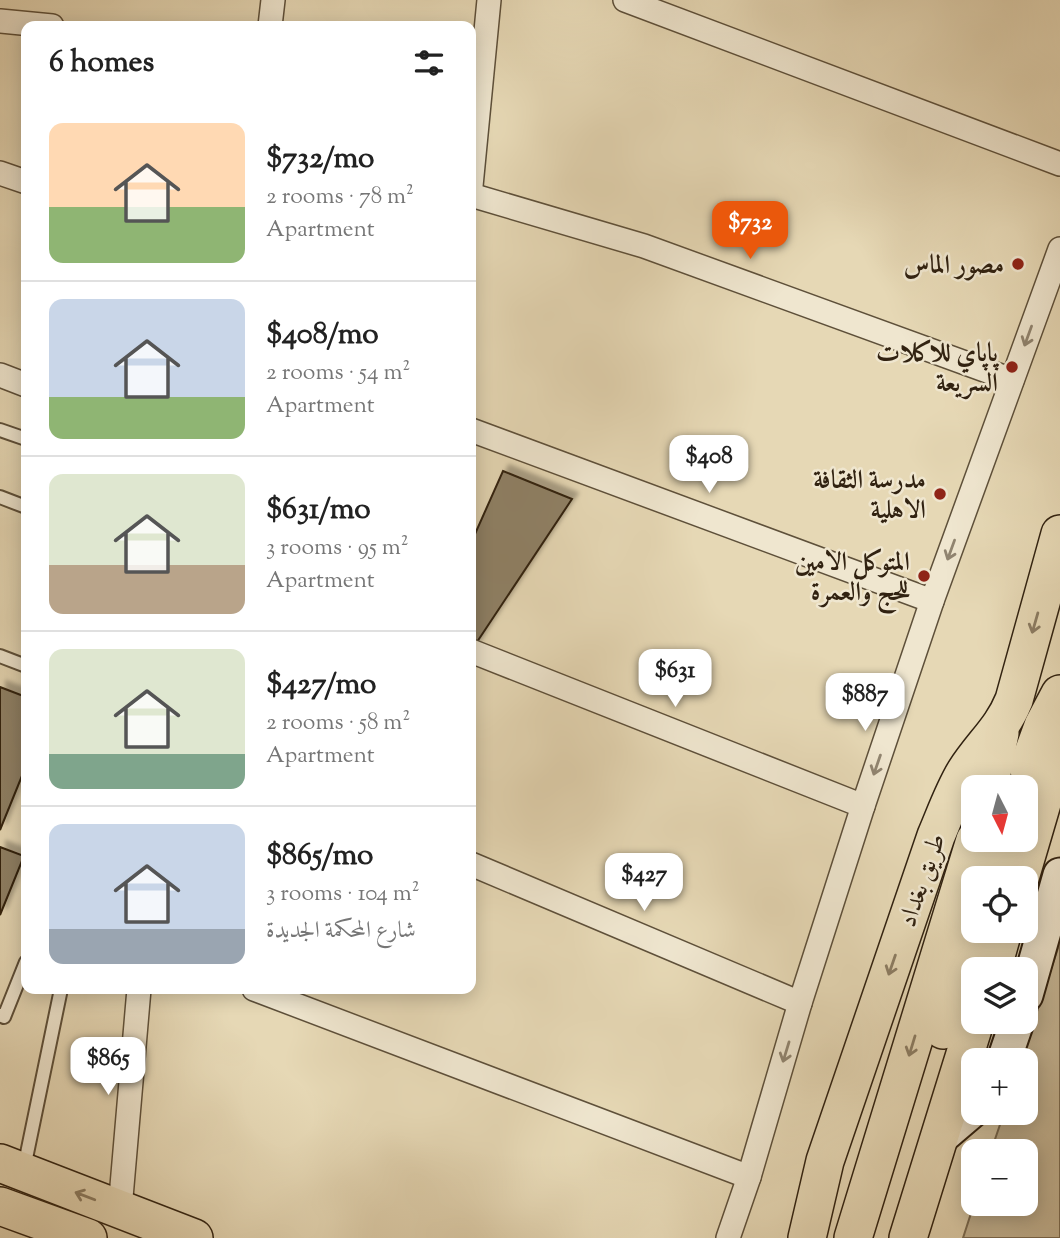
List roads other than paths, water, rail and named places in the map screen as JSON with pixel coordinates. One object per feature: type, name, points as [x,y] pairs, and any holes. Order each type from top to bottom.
[{"type":"main road","name":"طريق بغداد","points":[[807,1238],[825,1161],[936,836],[965,772],[1002,725],[1014,700],[1060,534]]},
{"type":"main road","points":[[1022,866],[1046,746],[1043,726],[1060,694]]},
{"type":"main road","points":[[992,775],[1002,725]]},
{"type":"main road","points":[[1029,775],[1046,746]]},
{"type":"main road","points":[[853,1238],[971,852]]},
{"type":"main road","points":[[1037,957],[1060,875]]},
{"type":"main road","points":[[876,1238],[971,943]]},
{"type":"main road","points":[[908,1238],[971,1034]]},
{"type":"main road","points":[[939,1139],[961,1120]]},
{"type":"main road","points":[[783,1238],[825,1161]]},
{"type":"main road","points":[[12,1168],[194,1238]]},
{"type":"main road","points":[[0,1206],[51,1232],[88,1238]]},
{"type":"street","points":[[271,21],[273,0]]},
{"type":"street","points":[[476,134],[489,0]]},
{"type":"street","points":[[625,0],[1060,164]]},
{"type":"street","points":[[0,21],[21,23]]},
{"type":"street","points":[[0,173],[21,180]]},
{"type":"street","points":[[476,196],[644,246],[1012,380]]},
{"type":"street","points":[[728,1238],[863,806],[932,601],[1060,249]]},
{"type":"street","points":[[0,374],[21,383]]},
{"type":"street","points":[[476,432],[932,601]]},
{"type":"street","points":[[476,653],[863,806]]},
{"type":"street","points":[[476,866],[800,1003]]},
{"type":"street","points":[[120,1209],[139,994]]},
{"type":"street","points":[[267,994],[749,1177]]},
{"type":"lane","points":[[0,430],[21,437]]},
{"type":"lane","points":[[0,497],[21,505]]},
{"type":"lane","points":[[0,656],[21,664]]},
{"type":"lane","points":[[0,1016],[4,1017],[21,974]]},
{"type":"lane","points":[[12,1168],[60,994]]},
{"type":"place","name":"مصور الماس","points":[[1018,264]]},
{"type":"place","name":"پاپاي للاكلات السريعة","points":[[1012,367]]},
{"type":"place","name":"مدرسة الثقافة الاهلية","points":[[940,494]]},
{"type":"place","name":"المتوكل الامين للحج والعمرة","points":[[924,576]]}]
